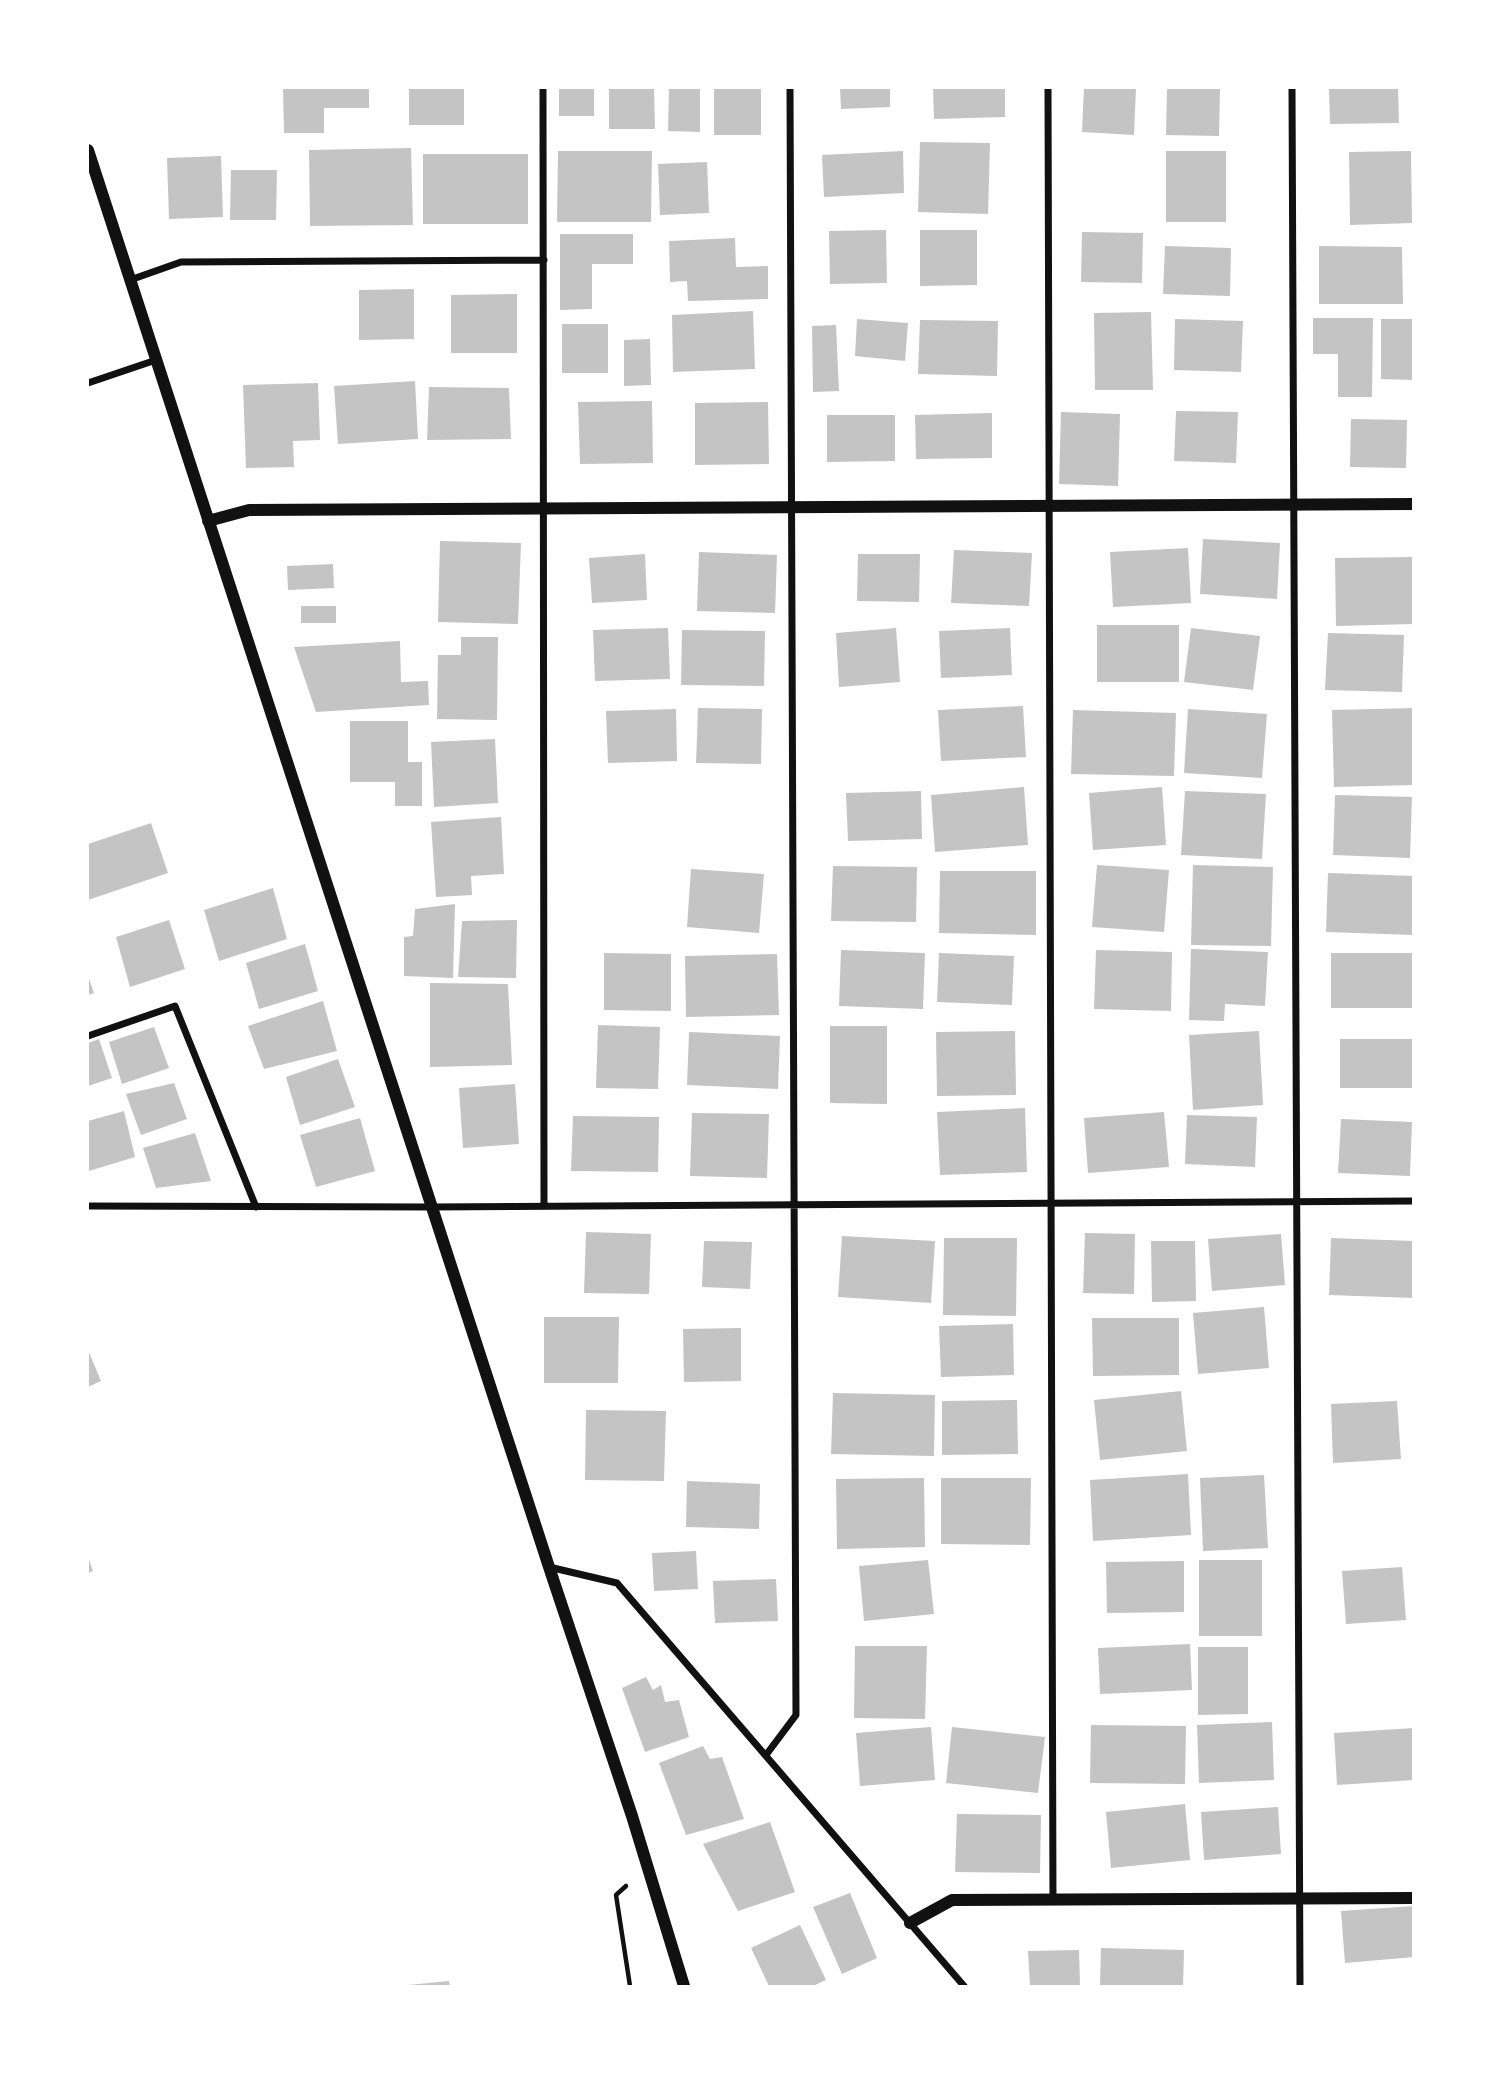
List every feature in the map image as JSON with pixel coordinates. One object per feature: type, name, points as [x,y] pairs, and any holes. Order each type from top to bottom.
[{"type":"street","points":[[544,88],[544,1206]]},
{"type":"street","points":[[766,1755],[796,1714],[790,88]]},
{"type":"street","points":[[1048,88],[1053,1899]]},
{"type":"street","points":[[1292,88],[1300,1986]]},
{"type":"street","points":[[88,150],[548,1566],[632,1816],[684,1986]]},
{"type":"street","points":[[130,280],[181,262],[544,260]]},
{"type":"street","points":[[88,383],[156,360]]},
{"type":"street","points":[[208,521],[249,510],[1413,504]]},
{"type":"street","points":[[88,1036],[175,1006],[256,1207]]},
{"type":"street","points":[[88,1206],[431,1207],[1413,1201]]},
{"type":"street","points":[[548,1566],[617,1583],[964,1986]]},
{"type":"street","points":[[910,1923],[952,1900],[1413,1898]]},
{"type":"path","points":[[630,1986],[616,1895],[648,1867]]},
{"type":"building","points":[[283,88],[369,88],[369,108],[324,108],[324,133],[284,133]]},
{"type":"building","points":[[409,88],[464,88],[464,125],[409,125]]},
{"type":"building","points":[[559,88],[594,88],[594,116],[559,116]]},
{"type":"building","points":[[609,88],[654,88],[655,129],[609,129]]},
{"type":"building","points":[[669,88],[700,88],[700,132],[668,131]]},
{"type":"building","points":[[714,88],[761,88],[761,135],[714,135]]},
{"type":"building","points":[[840,88],[890,88],[890,107],[841,109]]},
{"type":"building","points":[[933,88],[1005,88],[1005,117],[934,119]]},
{"type":"building","points":[[1084,88],[1136,88],[1134,135],[1082,132]]},
{"type":"building","points":[[1167,88],[1220,88],[1219,136],[1166,135]]},
{"type":"building","points":[[1329,88],[1398,88],[1399,123],[1330,124]]},
{"type":"building","points":[[920,142],[990,143],[988,214],[918,212]]},
{"type":"building","points":[[411,148],[413,225],[310,226],[309,150]]},
{"type":"building","points":[[558,151],[652,151],[651,222],[557,222]]},
{"type":"building","points":[[903,151],[904,193],[824,197],[822,155]]},
{"type":"building","points":[[1166,151],[1226,151],[1226,222],[1166,222]]},
{"type":"building","points":[[1411,151],[1412,223],[1350,225],[1349,152]]},
{"type":"building","points":[[423,154],[528,154],[528,224],[423,224]]},
{"type":"building","points":[[221,156],[223,217],[169,219],[167,158]]},
{"type":"building","points":[[707,162],[709,213],[660,215],[658,164]]},
{"type":"building","points":[[231,170],[277,170],[276,220],[230,220]]},
{"type":"building","points":[[886,230],[887,283],[830,284],[829,231]]},
{"type":"building","points":[[920,230],[977,230],[977,285],[920,286]]},
{"type":"building","points":[[1082,232],[1143,233],[1142,283],[1081,282]]},
{"type":"building","points":[[560,234],[633,234],[633,264],[592,264],[592,309],[560,310]]},
{"type":"building","points":[[735,238],[736,267],[768,266],[768,299],[688,301],[687,281],[670,282],[669,241]]},
{"type":"building","points":[[1165,246],[1231,248],[1230,296],[1163,294]]},
{"type":"building","points":[[1319,246],[1402,247],[1403,304],[1319,304]]},
{"type":"building","points":[[414,289],[414,339],[359,340],[359,290]]},
{"type":"building","points":[[517,294],[517,353],[451,353],[451,295]]},
{"type":"building","points":[[753,311],[755,369],[673,372],[672,315]]},
{"type":"building","points":[[1151,312],[1153,390],[1095,390],[1094,313]]},
{"type":"building","points":[[1313,318],[1373,318],[1372,397],[1338,397],[1338,354],[1313,354]]},
{"type":"building","points":[[857,319],[908,323],[905,361],[855,356]]},
{"type":"building","points":[[1175,319],[1243,321],[1241,372],[1174,370]]},
{"type":"building","points":[[1381,319],[1414,319],[1414,380],[1381,379]]},
{"type":"building","points":[[920,320],[998,321],[997,376],[918,374]]},
{"type":"building","points":[[562,324],[608,324],[608,373],[562,373]]},
{"type":"building","points":[[836,325],[839,391],[813,392],[812,326]]},
{"type":"building","points":[[650,339],[651,385],[624,386],[624,340]]},
{"type":"building","points":[[415,381],[418,439],[338,444],[334,386]]},
{"type":"building","points":[[318,383],[320,440],[293,441],[294,467],[246,468],[243,385]]},
{"type":"building","points":[[429,387],[509,388],[511,439],[427,440]]},
{"type":"building","points":[[652,401],[653,463],[580,464],[578,402]]},
{"type":"building","points":[[768,402],[769,464],[695,465],[695,403]]},
{"type":"building","points":[[1176,411],[1238,412],[1236,463],[1174,461]]},
{"type":"building","points":[[1061,412],[1120,414],[1118,486],[1059,484]]},
{"type":"building","points":[[992,413],[992,458],[916,459],[915,415]]},
{"type":"building","points":[[827,415],[895,415],[895,461],[827,462]]},
{"type":"building","points":[[1351,419],[1407,420],[1406,468],[1350,467]]},
{"type":"building","points":[[1203,539],[1280,543],[1277,599],[1200,594]]},
{"type":"building","points":[[440,541],[521,543],[518,624],[438,622]]},
{"type":"building","points":[[1188,548],[1191,603],[1113,607],[1110,552]]},
{"type":"building","points":[[954,550],[1032,553],[1029,606],[951,603]]},
{"type":"building","points":[[699,552],[777,555],[775,613],[697,611]]},
{"type":"building","points":[[645,554],[647,600],[592,603],[589,558]]},
{"type":"building","points":[[858,554],[920,554],[919,602],[857,601]]},
{"type":"building","points":[[1414,557],[1414,624],[1336,626],[1335,558]]},
{"type":"building","points":[[333,564],[334,588],[288,590],[287,566]]},
{"type":"building","points":[[301,606],[336,606],[336,623],[301,623]]},
{"type":"building","points":[[1097,625],[1179,625],[1179,682],[1097,682]]},
{"type":"building","points":[[668,628],[670,679],[595,681],[593,630]]},
{"type":"building","points":[[896,628],[900,682],[839,687],[836,633]]},
{"type":"building","points":[[1010,628],[1012,675],[941,678],[939,631]]},
{"type":"building","points":[[1191,628],[1260,636],[1253,690],[1184,682]]},
{"type":"building","points":[[682,630],[765,631],[764,686],[681,685]]},
{"type":"building","points":[[1328,633],[1404,635],[1402,692],[1325,690]]},
{"type":"building","points":[[461,637],[498,637],[497,720],[437,719],[438,655],[461,655]]},
{"type":"building","points":[[400,641],[401,682],[428,681],[429,705],[316,712],[294,647]]},
{"type":"building","points":[[1023,706],[1026,757],[941,761],[938,710]]},
{"type":"building","points":[[698,708],[762,709],[761,764],[696,763]]},
{"type":"building","points":[[1414,708],[1414,785],[1334,787],[1332,710]]},
{"type":"building","points":[[676,709],[677,761],[608,763],[606,711]]},
{"type":"building","points":[[1188,709],[1267,714],[1262,778],[1184,773]]},
{"type":"building","points":[[1073,710],[1176,713],[1174,776],[1071,774]]},
{"type":"building","points":[[350,721],[408,721],[408,762],[422,762],[422,806],[395,806],[395,782],[350,782]]},
{"type":"building","points":[[495,739],[498,803],[434,807],[431,742]]},
{"type":"building","points":[[1024,787],[1028,845],[935,852],[931,795]]},
{"type":"building","points":[[1162,787],[1166,845],[1093,850],[1089,793]]},
{"type":"building","points":[[921,791],[922,839],[848,841],[846,793]]},
{"type":"building","points":[[1185,791],[1266,794],[1262,859],[1181,855]]},
{"type":"building","points":[[1335,795],[1412,797],[1410,858],[1333,855]]},
{"type":"building","points":[[501,817],[504,874],[471,876],[472,895],[436,897],[431,822]]},
{"type":"building","points":[[151,823],[168,873],[88,900],[88,844]]},
{"type":"building","points":[[1097,865],[1169,870],[1164,932],[1092,927]]},
{"type":"building","points":[[1193,865],[1273,867],[1271,946],[1191,945]]},
{"type":"building","points":[[833,866],[917,867],[916,922],[831,921]]},
{"type":"building","points":[[691,869],[764,874],[759,933],[687,927]]},
{"type":"building","points":[[940,871],[1036,871],[1036,935],[939,933]]},
{"type":"building","points":[[1328,873],[1414,876],[1414,935],[1326,932]]},
{"type":"building","points":[[273,888],[287,939],[219,961],[204,910]]},
{"type":"building","points":[[455,904],[453,978],[404,976],[404,937],[413,936],[415,909]]},
{"type":"building","points":[[169,920],[185,969],[130,987],[116,937]]},
{"type":"building","points":[[517,920],[516,978],[458,977],[462,921]]},
{"type":"building","points":[[305,944],[318,991],[259,1009],[246,963]]},
{"type":"building","points":[[1191,949],[1268,952],[1265,1006],[1225,1004],[1224,1021],[1189,1020]]},
{"type":"building","points":[[841,950],[925,953],[923,1009],[839,1006]]},
{"type":"building","points":[[1096,950],[1172,952],[1171,1011],[1094,1009]]},
{"type":"building","points":[[604,953],[671,954],[671,1011],[604,1010]]},
{"type":"building","points":[[939,953],[1014,956],[1012,1005],[937,1002]]},
{"type":"building","points":[[1331,953],[1414,953],[1414,1008],[1331,1008]]},
{"type":"building","points":[[777,954],[779,1015],[686,1017],[685,956]]},
{"type":"building","points":[[88,976],[94,993],[88,995]]},
{"type":"building","points":[[430,983],[508,984],[512,1065],[430,1067]]},
{"type":"building","points":[[323,1001],[337,1051],[264,1069],[248,1026]]},
{"type":"building","points":[[598,1025],[660,1027],[658,1089],[596,1088]]},
{"type":"building","points":[[830,1026],[887,1026],[887,1104],[830,1103]]},
{"type":"building","points":[[154,1027],[169,1068],[122,1084],[109,1042]]},
{"type":"building","points":[[1015,1031],[1016,1095],[937,1096],[936,1032]]},
{"type":"building","points":[[1259,1031],[1263,1105],[1193,1110],[1189,1035]]},
{"type":"building","points":[[689,1032],[780,1036],[778,1089],[687,1085]]},
{"type":"building","points":[[99,1039],[112,1078],[88,1086],[88,1043]]},
{"type":"building","points":[[1340,1039],[1414,1039],[1414,1088],[1340,1088]]},
{"type":"building","points":[[338,1059],[355,1107],[300,1125],[286,1077]]},
{"type":"building","points":[[174,1083],[187,1119],[141,1135],[126,1094]]},
{"type":"building","points":[[515,1084],[519,1144],[463,1148],[459,1088]]},
{"type":"building","points":[[1025,1108],[1027,1172],[940,1175],[937,1112]]},
{"type":"building","points":[[124,1111],[135,1157],[89,1171],[88,1121]]},
{"type":"building","points":[[1164,1112],[1169,1167],[1088,1173],[1084,1118]]},
{"type":"building","points":[[692,1113],[769,1114],[767,1178],[690,1176]]},
{"type":"building","points":[[1187,1115],[1257,1117],[1255,1167],[1185,1164]]},
{"type":"building","points":[[573,1116],[659,1117],[658,1172],[571,1171]]},
{"type":"building","points":[[360,1118],[375,1171],[316,1187],[300,1135]]},
{"type":"building","points":[[1341,1119],[1412,1122],[1410,1176],[1338,1173]]},
{"type":"building","points":[[195,1133],[211,1181],[156,1188],[143,1148]]},
{"type":"building","points":[[586,1232],[651,1234],[649,1294],[584,1293]]},
{"type":"building","points":[[1085,1233],[1135,1234],[1134,1294],[1083,1293]]},
{"type":"building","points":[[1281,1234],[1285,1285],[1212,1291],[1208,1239]]},
{"type":"building","points":[[842,1236],[935,1241],[931,1303],[838,1297]]},
{"type":"building","points":[[944,1238],[1017,1238],[1016,1316],[943,1315]]},
{"type":"building","points":[[1331,1238],[1414,1241],[1414,1298],[1329,1295]]},
{"type":"building","points":[[704,1241],[752,1242],[750,1289],[702,1287]]},
{"type":"building","points":[[1151,1241],[1195,1241],[1196,1301],[1152,1302]]},
{"type":"building","points":[[1264,1307],[1269,1368],[1198,1374],[1193,1313]]},
{"type":"building","points":[[544,1317],[619,1317],[618,1383],[544,1383]]},
{"type":"building","points":[[1092,1318],[1179,1318],[1179,1375],[1093,1376]]},
{"type":"building","points":[[1013,1324],[1014,1375],[941,1377],[939,1326]]},
{"type":"building","points":[[741,1328],[741,1381],[684,1382],[683,1329]]},
{"type":"building","points":[[88,1350],[101,1381],[88,1387]]},
{"type":"building","points":[[1181,1391],[1187,1451],[1100,1460],[1094,1400]]},
{"type":"building","points":[[833,1393],[935,1395],[934,1456],[831,1454]]},
{"type":"building","points":[[1017,1400],[1018,1454],[942,1455],[942,1401]]},
{"type":"building","points":[[1397,1401],[1401,1459],[1333,1463],[1331,1404]]},
{"type":"building","points":[[586,1410],[666,1411],[664,1481],[585,1480]]},
{"type":"building","points":[[1188,1474],[1191,1535],[1093,1541],[1090,1480]]},
{"type":"building","points":[[1264,1475],[1268,1548],[1203,1551],[1200,1478]]},
{"type":"building","points":[[924,1478],[925,1547],[837,1549],[836,1479]]},
{"type":"building","points":[[941,1478],[1031,1478],[1030,1545],[941,1544]]},
{"type":"building","points":[[687,1481],[760,1484],[759,1529],[686,1527]]},
{"type":"building","points":[[696,1551],[698,1589],[654,1591],[652,1553]]},
{"type":"building","points":[[88,1557],[93,1571],[88,1573]]},
{"type":"building","points":[[928,1560],[934,1614],[864,1621],[859,1566]]},
{"type":"building","points":[[1199,1560],[1262,1560],[1262,1636],[1199,1636]]},
{"type":"building","points":[[1184,1561],[1184,1612],[1107,1613],[1106,1562]]},
{"type":"building","points":[[1402,1567],[1406,1620],[1346,1624],[1342,1571]]},
{"type":"building","points":[[776,1579],[778,1621],[715,1623],[713,1581]]},
{"type":"building","points":[[1190,1644],[1192,1690],[1100,1694],[1098,1648]]},
{"type":"building","points":[[855,1646],[927,1646],[925,1719],[854,1718]]},
{"type":"building","points":[[1198,1647],[1248,1647],[1248,1714],[1198,1715]]},
{"type":"building","points":[[646,1677],[653,1690],[661,1685],[665,1702],[679,1700],[689,1737],[645,1752],[622,1688]]},
{"type":"building","points":[[1272,1722],[1274,1780],[1199,1783],[1197,1725]]},
{"type":"building","points":[[1091,1725],[1186,1726],[1185,1784],[1090,1783]]},
{"type":"building","points":[[931,1727],[935,1780],[860,1786],[856,1733]]},
{"type":"building","points":[[952,1727],[1045,1737],[1038,1793],[946,1783]]},
{"type":"building","points":[[1414,1728],[1414,1780],[1337,1785],[1334,1733]]},
{"type":"building","points":[[703,1746],[710,1759],[722,1757],[744,1819],[686,1835],[659,1763]]},
{"type":"building","points":[[1185,1804],[1190,1860],[1111,1868],[1106,1812]]},
{"type":"building","points":[[1278,1807],[1281,1854],[1204,1860],[1201,1812]]},
{"type":"building","points":[[957,1814],[1041,1815],[1040,1873],[955,1872]]},
{"type":"building","points":[[770,1822],[795,1892],[738,1911],[703,1844]]},
{"type":"building","points":[[850,1893],[877,1958],[842,1974],[813,1907]]},
{"type":"building","points":[[1414,1906],[1414,1957],[1345,1963],[1341,1911]]},
{"type":"building","points":[[800,1925],[826,1980],[813,1986],[769,1986],[751,1948]]},
{"type":"building","points":[[1101,1948],[1184,1950],[1183,1986],[1100,1986]]},
{"type":"building","points":[[1079,1950],[1080,1986],[1030,1986],[1028,1951]]},
{"type":"building","points":[[449,1981],[450,1986],[408,1986],[408,1985]]}]
